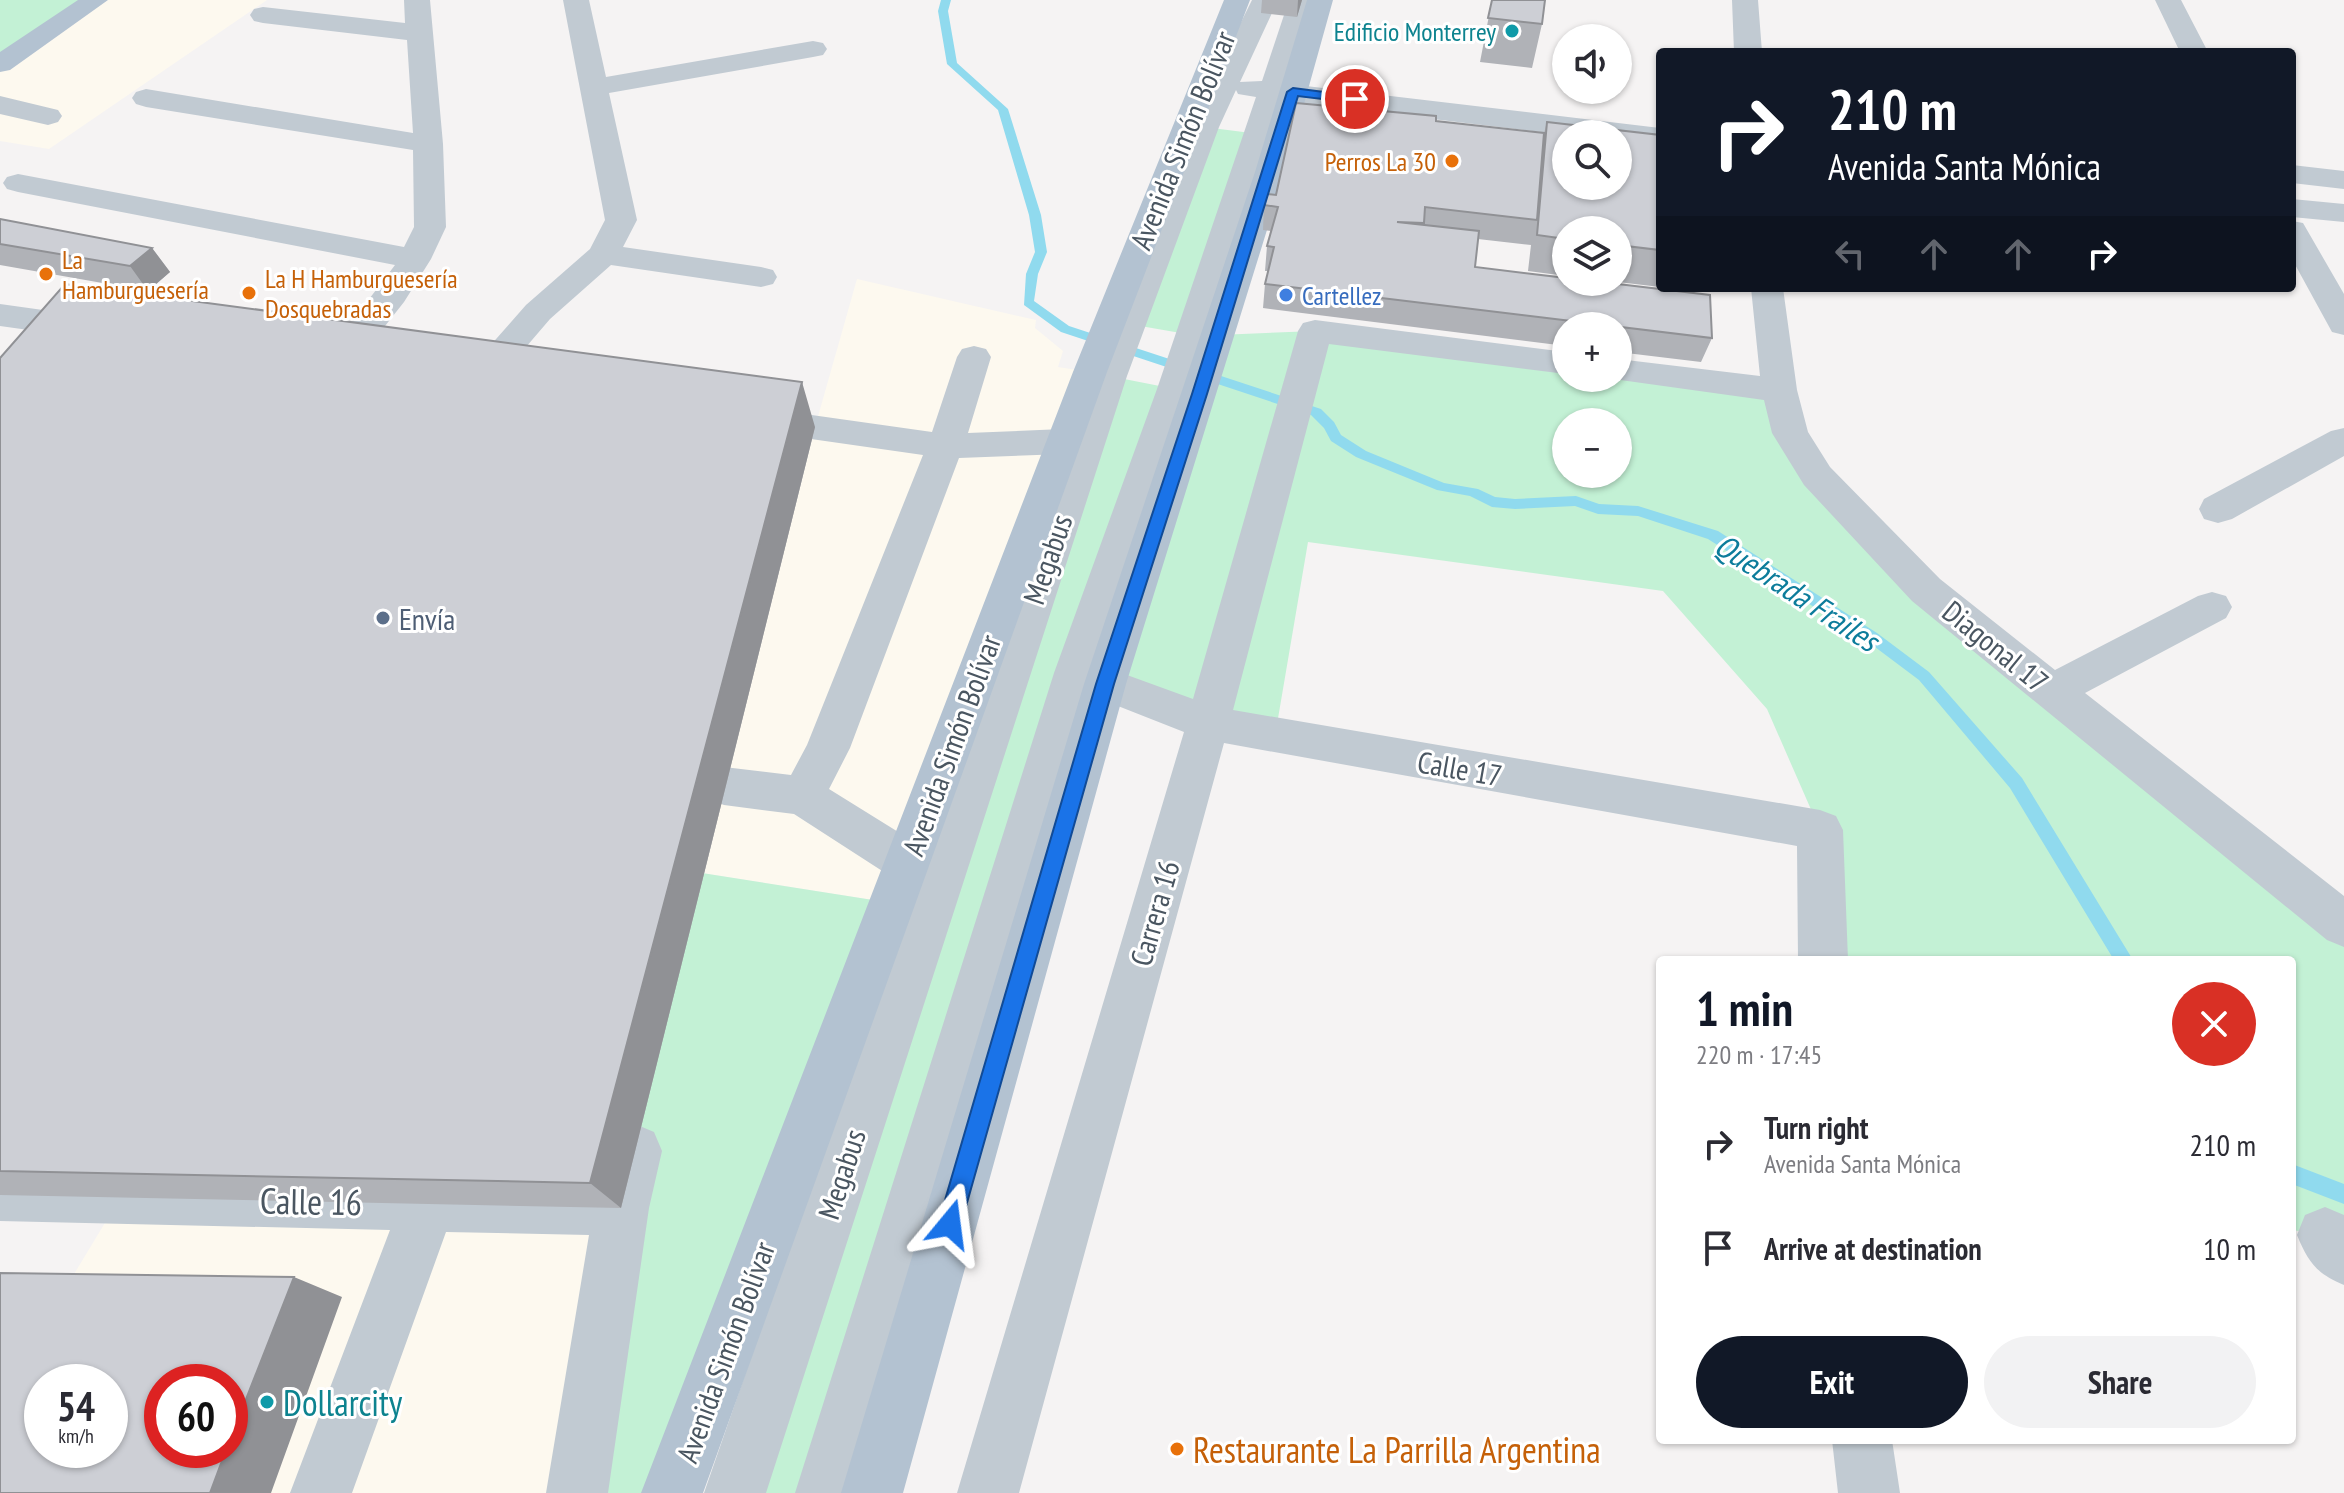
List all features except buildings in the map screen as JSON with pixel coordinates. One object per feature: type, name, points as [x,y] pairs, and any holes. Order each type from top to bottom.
[{"type":"main road","points":[[0,64],[95,0]]},
{"type":"main road","name":"Avenida Simón Bolívar","points":[[1120,322],[1221,72],[1237,0]]},
{"type":"main road","points":[[872,1493],[1188,392],[1286,80],[1320,0]]},
{"type":"main road","name":"Avenida Simón Bolívar","points":[[672,1493],[1063,442],[1099,374]]},
{"type":"street","points":[[382,367],[323,358],[387,302],[415,259],[430,227],[428,144],[417,0]]},
{"type":"street","points":[[524,387],[464,379],[604,254],[621,220],[576,0]]},
{"type":"street","points":[[1265,0],[1221,72],[1656,136]]},
{"type":"street","points":[[1286,80],[1302,0]]},
{"type":"street","points":[[1745,0],[1748,48]]},
{"type":"street","points":[[2168,0],[2192,48]]},
{"type":"street","points":[[263,15],[419,33]]},
{"type":"street","points":[[594,87],[813,49]]},
{"type":"street","points":[[1286,80],[1656,111]]},
{"type":"street","points":[[146,98],[428,144]]},
{"type":"street","points":[[0,105],[48,116]]},
{"type":"street","points":[[2296,174],[2344,180]]},
{"type":"street","points":[[18,183],[415,259]]},
{"type":"street","points":[[2296,208],[2344,213]]},
{"type":"street","points":[[2296,237],[2344,324]]},
{"type":"street","points":[[604,254],[761,277]]},
{"type":"street","name":"Diagonal 17","points":[[1767,292],[1779,390],[1790,433],[1817,476],[1926,590],[2344,925]]},
{"type":"street","points":[[0,315],[118,331]]},
{"type":"street","name":"Megabus","points":[[735,1493],[1099,374],[1120,322]]},
{"type":"street","name":"Carrera 16","points":[[988,1493],[1208,723],[1310,348],[1552,362]]},
{"type":"street","points":[[803,796],[828,748],[945,446],[974,357]]},
{"type":"street","points":[[1632,372],[1779,390]]},
{"type":"street","points":[[826,1493],[1075,673],[1188,392]]},
{"type":"street","points":[[723,414],[945,446],[1063,442]]},
{"type":"street","points":[[803,472],[815,427]]},
{"type":"street","points":[[2218,509],[2344,440]]},
{"type":"street","points":[[2052,691],[2212,607]]},
{"type":"street","name":"Calle 17","points":[[1105,684],[1208,723],[1820,830],[1823,956]]},
{"type":"street","points":[[713,829],[728,771],[803,796],[907,862]]},
{"type":"street","points":[[577,1493],[621,1208],[647,1101]]},
{"type":"street","name":"Calle 16","points":[[0,1194],[621,1208]]},
{"type":"street","points":[[321,1493],[428,1204]]},
{"type":"street","points":[[1863,1444],[1869,1493]]},
{"type":"shaded area","points":[[95,0],[267,0],[49,149],[0,141],[0,64]]},
{"type":"shaded area","points":[[857,279],[1036,320],[1035,328],[1063,351],[1058,367],[1090,372],[892,903],[702,873],[815,427]]},
{"type":"shaded area","points":[[120,1198],[621,1208],[577,1493],[0,1493],[0,1421],[24,1372],[24,1468],[128,1468],[128,1364],[28,1364],[62,1294]]},
{"type":"green space","points":[[0,0],[95,0],[0,64]]},
{"type":"green space","points":[[1204,127],[1259,134],[1192,335],[1129,324]]},
{"type":"green space","points":[[1315,331],[1552,361],[1552,392],[1632,392],[1632,379],[1779,390],[1817,476],[2344,925],[2344,1257],[2325,1235],[2296,1231],[2296,956],[1823,956],[1820,830],[1767,709],[1663,591],[1308,542],[1275,736],[1105,684],[1218,335]]},
{"type":"green space","points":[[1109,376],[1175,389],[826,1493],[735,1493]]},
{"type":"green space","points":[[702,873],[892,903],[672,1493],[577,1493],[621,1208]]},
{"type":"waterway","name":"Quebrada Frailes","points":[[946,0],[943,11],[952,64],[1003,109],[1035,215],[1041,252],[1032,274],[1028,302],[1065,329],[1316,412],[1336,438],[1361,454],[1442,487],[1473,492],[1492,502],[1576,501],[1598,509],[1638,511],[1713,535],[1872,637],[1924,676],[2016,783],[2122,956]]},
{"type":"waterway","name":"Quebrada Frailes","points":[[2296,1176],[2344,1194]]},
{"type":"place","name":"Edificio Monterrey","points":[[1512,31]]},
{"type":"place","name":"Perros La 30","points":[[1452,161]]},
{"type":"place","name":"La Hamburguesería","points":[[46,274]]},
{"type":"place","name":"La H Hamburguesería Dosquebradas","points":[[249,293]]},
{"type":"place","name":"Cartellez","points":[[1286,295]]},
{"type":"place","name":"Envía","points":[[383,618]]},
{"type":"place","name":"Dollarcity","points":[[267,1402]]},
{"type":"place","name":"Restaurante La Parrilla Argentina","points":[[1177,1449]]},
{"type":"route","points":[[950,1224],[1105,684],[1200,394],[1293,92],[1355,99]]}]
